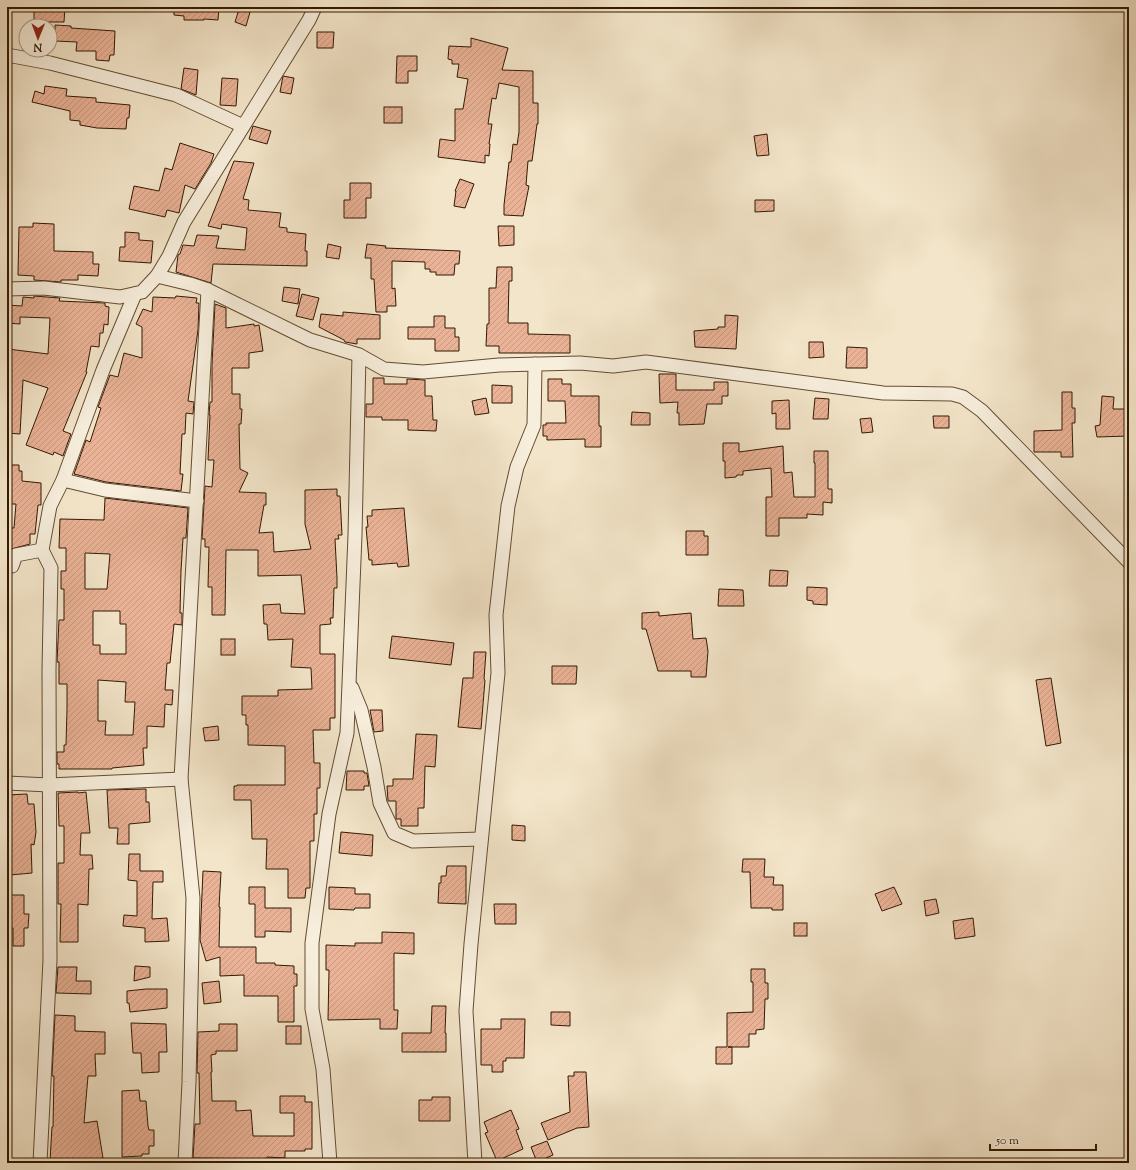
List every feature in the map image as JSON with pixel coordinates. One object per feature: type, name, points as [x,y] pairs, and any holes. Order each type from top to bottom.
[{"type":"street","points":[[7,289],[44,288],[120,297],[142,292],[157,276],[169,256],[184,222],[316,7]]},
{"type":"street","points":[[7,55],[50,63],[176,95],[243,126]]},
{"type":"street","points":[[157,276],[208,290],[310,340],[359,355],[384,369],[423,372],[499,365],[580,363],[613,366],[646,362],[884,393],[944,393],[963,397],[982,411],[1129,562]]},
{"type":"street","points":[[185,1163],[189,1082],[193,898],[181,779],[208,290]]},
{"type":"street","points":[[40,1163],[50,960],[50,568],[42,550],[50,506],[63,480],[103,370],[135,294]]},
{"type":"street","points":[[330,1163],[323,1069],[312,1009],[312,943],[329,814],[347,733],[355,542],[359,355]]},
{"type":"street","points":[[474,1163],[466,1011],[498,672],[496,615],[508,506],[517,467],[534,425],[535,364]]},
{"type":"street","points":[[63,480],[105,490],[197,501]]},
{"type":"street","points":[[7,566],[12,566],[16,555],[42,550]]},
{"type":"street","points":[[350,683],[361,710],[374,767],[380,803],[394,833],[413,841],[482,839]]},
{"type":"street","points":[[7,783],[49,784],[181,779]]},
{"type":"building","points":[[34,7],[65,7],[64,22],[58,22],[58,18],[34,18]]},
{"type":"building","points":[[174,7],[219,8],[218,20],[184,20],[184,16],[174,15]]},
{"type":"building","points":[[239,9],[250,12],[246,26],[235,22]]},
{"type":"building","points":[[58,25],[71,26],[71,28],[115,31],[114,55],[110,55],[109,61],[96,60],[96,51],[76,51],[77,42],[58,41]]},
{"type":"building","points":[[317,32],[334,32],[333,48],[317,48]]},
{"type":"building","points":[[471,38],[508,48],[502,70],[533,71],[533,103],[538,103],[538,124],[532,161],[528,161],[526,185],[529,186],[523,216],[504,215],[509,162],[511,162],[513,144],[517,145],[519,132],[519,87],[499,83],[496,99],[492,98],[488,124],[492,124],[489,156],[485,155],[485,163],[438,157],[440,139],[455,141],[455,109],[463,109],[468,79],[457,77],[459,64],[452,64],[452,60],[448,59],[449,46],[471,47]]},
{"type":"building","points":[[397,56],[417,56],[417,71],[408,71],[408,83],[396,83]]},
{"type":"building","points":[[184,68],[198,70],[196,95],[181,89]]},
{"type":"building","points":[[283,76],[294,78],[291,94],[280,92]]},
{"type":"building","points":[[222,78],[238,79],[236,106],[220,105]]},
{"type":"building","points":[[45,86],[67,89],[66,96],[96,98],[96,102],[130,105],[126,129],[97,128],[80,125],[80,121],[70,120],[70,111],[32,102],[35,91],[44,94]]},
{"type":"building","points":[[384,107],[402,107],[402,123],[384,123]]},
{"type":"building","points":[[253,126],[271,131],[267,144],[249,139]]},
{"type":"building","points":[[767,134],[769,155],[757,156],[754,136]]},
{"type":"building","points":[[180,143],[214,154],[211,163],[195,189],[185,185],[179,213],[167,210],[165,217],[129,209],[134,186],[159,191],[165,168],[172,170]]},
{"type":"building","points":[[234,161],[254,163],[243,199],[249,200],[248,210],[281,213],[279,227],[287,228],[287,232],[306,234],[305,251],[307,251],[307,266],[213,264],[211,283],[176,272],[178,255],[180,254],[183,245],[194,246],[197,235],[219,236],[216,248],[245,250],[247,228],[222,224],[221,229],[208,226]]},
{"type":"building","points":[[460,179],[474,184],[465,208],[454,206],[455,191]]},
{"type":"building","points":[[350,183],[371,183],[371,198],[366,198],[366,218],[344,218],[344,200],[350,200]]},
{"type":"building","points":[[755,200],[774,200],[774,211],[755,212]]},
{"type":"building","points":[[33,223],[54,224],[54,251],[93,252],[93,264],[99,264],[98,276],[78,275],[78,280],[61,280],[61,282],[34,280],[34,276],[18,275],[19,227],[33,227]]},
{"type":"building","points":[[498,226],[514,226],[514,245],[499,246]]},
{"type":"building","points":[[125,232],[139,233],[139,240],[153,241],[151,263],[119,261],[120,247],[125,247]]},
{"type":"building","points":[[328,244],[341,247],[339,259],[326,257]]},
{"type":"building","points":[[367,244],[386,246],[385,248],[460,251],[459,264],[455,264],[454,275],[436,275],[436,272],[430,272],[430,269],[425,269],[425,262],[392,261],[392,289],[395,288],[396,306],[387,306],[387,312],[376,312],[374,279],[371,279],[371,258],[365,258]]},
{"type":"building","points":[[497,267],[512,267],[512,281],[509,281],[508,323],[528,323],[528,334],[570,335],[570,353],[499,353],[499,346],[486,346],[487,324],[489,324],[489,288],[496,288]]},
{"type":"building","points":[[284,287],[300,289],[298,304],[282,301]]},
{"type":"building","points":[[302,294],[319,298],[313,320],[296,316]]},
{"type":"building","points":[[34,296],[60,298],[59,301],[105,303],[105,306],[109,307],[108,325],[104,324],[103,333],[100,333],[99,347],[91,346],[87,372],[63,431],[71,434],[63,456],[54,452],[53,455],[26,445],[48,388],[23,380],[20,434],[7,433],[8,349],[48,354],[50,318],[20,317],[20,324],[7,323],[7,305],[22,306],[23,297],[34,298]]},
{"type":"building","points":[[176,296],[197,298],[196,303],[199,303],[198,330],[188,401],[194,402],[193,414],[186,413],[185,434],[182,434],[180,474],[183,474],[181,491],[106,482],[74,474],[86,440],[90,442],[101,408],[98,407],[110,375],[118,377],[124,353],[142,358],[142,327],[136,324],[143,309],[152,312],[153,297],[175,298]]},
{"type":"building","points":[[215,304],[226,308],[226,328],[254,324],[254,326],[259,325],[263,351],[249,353],[249,368],[232,368],[232,394],[240,394],[240,409],[242,409],[241,424],[239,424],[240,469],[248,473],[239,492],[266,493],[266,505],[264,505],[259,533],[273,532],[274,552],[311,549],[305,524],[305,490],[337,489],[337,496],[340,496],[342,535],[338,535],[339,539],[335,539],[337,588],[334,588],[333,618],[330,618],[331,624],[320,625],[320,654],[335,654],[335,718],[330,718],[330,730],[313,730],[314,763],[320,763],[320,788],[317,788],[317,814],[314,814],[314,841],[310,841],[310,888],[306,888],[305,898],[288,898],[288,869],[266,869],[267,839],[252,839],[251,800],[234,800],[234,786],[237,785],[285,785],[285,746],[248,745],[248,725],[246,725],[246,715],[242,715],[242,696],[278,696],[278,690],[312,689],[311,668],[291,667],[293,639],[268,640],[267,624],[264,624],[263,605],[280,604],[281,613],[305,614],[301,575],[258,576],[258,550],[226,550],[225,615],[212,615],[212,587],[208,587],[209,547],[205,547],[205,539],[202,539],[205,486],[212,487],[214,460],[208,460],[209,415],[210,402],[212,402]]},
{"type":"building","points":[[343,312],[380,315],[380,339],[357,339],[357,344],[345,342],[344,340],[319,327],[321,314],[343,316]]},
{"type":"building","points":[[725,315],[738,316],[736,349],[695,347],[694,331],[725,327]]},
{"type":"building","points":[[434,316],[445,316],[445,328],[455,328],[455,337],[459,337],[459,351],[435,351],[435,339],[408,339],[408,327],[434,327]]},
{"type":"building","points":[[809,342],[823,342],[824,357],[809,358]]},
{"type":"building","points":[[847,347],[867,348],[867,368],[846,368]]},
{"type":"building","points":[[659,374],[676,374],[676,390],[714,390],[714,382],[728,382],[728,396],[722,396],[722,404],[707,404],[704,424],[679,425],[679,413],[677,413],[678,402],[660,403]]},
{"type":"building","points":[[373,378],[384,378],[384,384],[407,384],[407,379],[425,380],[425,396],[432,396],[433,420],[437,420],[436,431],[408,430],[408,420],[382,420],[382,417],[366,417],[366,404],[373,404]]},
{"type":"building","points":[[548,379],[562,379],[562,384],[571,384],[571,396],[599,396],[601,447],[585,447],[585,439],[547,440],[547,436],[543,436],[543,425],[546,425],[546,423],[566,423],[565,401],[548,401]]},
{"type":"building","points":[[492,385],[512,386],[512,403],[492,403]]},
{"type":"building","points":[[1062,392],[1072,392],[1072,408],[1075,408],[1075,423],[1072,423],[1073,457],[1061,457],[1061,452],[1034,452],[1034,431],[1062,430]]},
{"type":"building","points":[[1102,396],[1114,397],[1113,409],[1129,409],[1129,436],[1097,437],[1095,426],[1100,425]]},
{"type":"building","points":[[486,398],[489,413],[475,415],[472,401]]},
{"type":"building","points":[[815,398],[829,399],[828,419],[813,419]]},
{"type":"building","points":[[789,400],[790,429],[776,429],[776,413],[772,414],[772,401]]},
{"type":"building","points":[[632,412],[650,413],[650,425],[631,425]]},
{"type":"building","points":[[933,416],[949,416],[949,428],[934,428]]},
{"type":"building","points":[[871,418],[873,432],[862,433],[860,419]]},
{"type":"building","points":[[723,443],[739,443],[739,452],[783,446],[784,473],[792,472],[794,497],[815,497],[814,451],[828,451],[828,489],[832,489],[832,503],[823,502],[823,515],[807,514],[807,518],[779,518],[779,536],[766,536],[766,497],[772,497],[771,468],[743,471],[743,475],[725,478]]},
{"type":"building","points":[[7,465],[19,465],[19,471],[22,471],[22,481],[41,483],[41,505],[38,505],[35,534],[30,534],[30,544],[11,549],[8,549],[8,528],[14,528],[16,504],[9,504],[10,488],[7,488]]},
{"type":"building","points":[[105,498],[188,508],[186,538],[183,538],[181,571],[180,613],[182,613],[182,625],[174,624],[170,663],[167,663],[165,690],[173,690],[172,705],[165,704],[164,727],[147,726],[147,748],[143,748],[144,765],[112,769],[59,769],[59,764],[57,764],[57,752],[64,752],[64,745],[66,745],[67,709],[67,684],[59,684],[59,662],[57,662],[59,620],[64,620],[64,589],[61,589],[61,571],[66,571],[66,548],[59,548],[60,519],[104,520]],"holes":[[[85,553],[110,554],[107,589],[85,589]],[[93,611],[120,611],[120,624],[126,624],[126,654],[100,654],[100,645],[93,645]],[[98,680],[126,682],[125,702],[135,702],[133,735],[105,735],[106,721],[98,721]]]},
{"type":"building","points":[[404,508],[409,566],[398,567],[397,563],[372,565],[372,560],[369,560],[366,527],[368,527],[367,516],[372,516],[372,510]]},
{"type":"building","points":[[686,531],[704,531],[704,536],[708,536],[708,555],[686,555]]},
{"type":"building","points":[[770,570],[788,571],[787,586],[769,586]]},
{"type":"building","points":[[807,587],[827,588],[827,605],[813,604],[813,601],[807,600]]},
{"type":"building","points":[[719,589],[743,590],[744,606],[718,606]]},
{"type":"building","points":[[659,612],[659,616],[691,613],[693,639],[706,638],[708,651],[706,677],[691,677],[691,671],[658,671],[646,629],[642,629],[642,613]]},
{"type":"building","points":[[392,636],[454,643],[451,665],[389,658]]},
{"type":"building","points":[[221,639],[235,639],[235,655],[221,655]]},
{"type":"building","points":[[474,652],[486,652],[481,729],[458,727],[463,678],[473,678]]},
{"type":"building","points":[[552,666],[577,666],[576,684],[552,684]]},
{"type":"building","points":[[1051,678],[1061,743],[1046,746],[1036,680]]},
{"type":"building","points":[[370,710],[382,710],[383,731],[374,732]]},
{"type":"building","points":[[218,726],[219,740],[205,741],[203,728]]},
{"type":"building","points":[[416,734],[437,735],[435,767],[425,766],[424,808],[418,808],[418,826],[401,826],[401,819],[396,819],[396,801],[388,801],[387,786],[393,786],[393,779],[413,779]]},
{"type":"building","points":[[347,771],[364,771],[364,773],[367,773],[369,786],[364,786],[364,790],[346,790]]},
{"type":"building","points":[[146,789],[146,802],[149,802],[150,822],[129,824],[129,844],[117,844],[118,828],[109,828],[107,790]]},
{"type":"building","points":[[86,792],[90,833],[81,833],[80,855],[92,855],[93,869],[89,869],[88,905],[78,904],[78,942],[60,942],[61,904],[58,904],[58,863],[64,863],[64,826],[59,826],[58,793]]},
{"type":"building","points":[[27,794],[28,804],[34,804],[36,832],[34,845],[31,844],[32,873],[10,875],[7,850],[7,795]]},
{"type":"building","points":[[512,825],[525,826],[525,841],[512,840]]},
{"type":"building","points":[[341,832],[373,835],[372,856],[339,853]]},
{"type":"building","points":[[129,854],[140,854],[140,871],[163,871],[163,882],[153,882],[152,919],[167,918],[169,941],[145,942],[145,928],[123,926],[124,915],[137,916],[137,881],[128,880]]},
{"type":"building","points":[[743,859],[765,859],[764,877],[774,877],[773,885],[783,885],[783,910],[772,910],[772,908],[751,908],[750,872],[742,872]]},
{"type":"building","points":[[447,866],[466,866],[466,904],[438,903],[439,883],[441,883],[441,876],[446,876]]},
{"type":"building","points":[[203,871],[221,872],[219,947],[256,947],[256,963],[275,963],[275,965],[294,966],[294,974],[297,974],[297,986],[294,986],[294,1022],[278,1022],[278,996],[244,996],[244,975],[220,976],[220,957],[206,961],[200,940]]},
{"type":"building","points":[[249,887],[265,887],[265,908],[291,908],[291,932],[265,931],[265,937],[255,937],[255,904],[249,904]]},
{"type":"building","points":[[329,887],[355,888],[355,894],[370,894],[370,908],[355,908],[354,910],[329,909]]},
{"type":"building","points":[[894,887],[902,904],[882,911],[875,894]]},
{"type":"building","points":[[7,895],[24,895],[24,914],[29,914],[28,928],[24,928],[24,946],[13,946],[13,928],[9,928],[10,909],[7,909]]},
{"type":"building","points":[[936,899],[939,913],[926,916],[924,901]]},
{"type":"building","points":[[494,904],[516,904],[516,924],[495,924]]},
{"type":"building","points":[[973,918],[975,936],[955,939],[953,921]]},
{"type":"building","points":[[794,923],[807,923],[807,936],[794,936]]},
{"type":"building","points":[[382,932],[414,933],[414,954],[394,953],[394,1010],[398,1010],[397,1029],[380,1029],[380,1019],[328,1020],[329,970],[326,970],[326,945],[355,946],[355,943],[382,943]]},
{"type":"building","points":[[135,966],[150,967],[150,977],[134,981]]},
{"type":"building","points":[[58,967],[77,967],[76,981],[91,981],[91,994],[56,993]]},
{"type":"building","points":[[751,969],[765,969],[765,983],[768,983],[768,999],[765,999],[764,1029],[756,1030],[756,1034],[749,1034],[749,1047],[732,1047],[732,1064],[716,1064],[716,1047],[727,1047],[727,1013],[753,1012],[753,982],[751,982]]},
{"type":"building","points":[[219,981],[221,1002],[204,1004],[202,983]]},
{"type":"building","points":[[167,989],[167,1008],[130,1012],[129,1003],[127,1003],[127,991]]},
{"type":"building","points":[[432,1006],[446,1006],[446,1052],[402,1052],[402,1033],[431,1033]]},
{"type":"building","points":[[551,1012],[570,1012],[570,1026],[551,1025]]},
{"type":"building","points":[[55,1015],[75,1016],[75,1031],[105,1032],[105,1054],[95,1054],[96,1076],[88,1076],[84,1123],[97,1121],[103,1158],[92,1160],[50,1161],[53,1127],[54,1076],[52,1076]]},
{"type":"building","points":[[501,1019],[525,1019],[524,1058],[506,1058],[506,1061],[503,1061],[503,1072],[492,1072],[492,1065],[481,1065],[481,1029],[501,1029]]},
{"type":"building","points":[[131,1023],[166,1024],[167,1052],[159,1052],[159,1072],[142,1073],[141,1053],[133,1053]]},
{"type":"building","points":[[219,1024],[237,1024],[237,1051],[216,1051],[216,1054],[211,1055],[212,1101],[236,1101],[236,1111],[251,1110],[253,1136],[294,1136],[294,1113],[280,1113],[280,1096],[305,1096],[305,1102],[312,1102],[312,1149],[305,1149],[305,1151],[285,1151],[285,1158],[193,1158],[195,1124],[200,1124],[199,1073],[197,1073],[198,1032],[219,1031]]},
{"type":"building","points":[[286,1026],[301,1026],[301,1044],[286,1044]]},
{"type":"building","points":[[574,1072],[586,1072],[589,1127],[577,1128],[548,1140],[541,1123],[570,1112],[568,1076],[574,1076]]},
{"type":"building","points":[[139,1090],[140,1101],[146,1101],[149,1130],[154,1130],[154,1146],[149,1146],[149,1154],[142,1154],[142,1156],[122,1157],[122,1091]]},
{"type":"building","points":[[432,1097],[450,1097],[450,1121],[419,1121],[419,1100],[432,1100]]},
{"type":"building","points":[[511,1110],[519,1129],[516,1130],[523,1149],[497,1161],[485,1133],[488,1132],[484,1122]]},
{"type":"building","points":[[547,1141],[553,1155],[537,1162],[531,1147]]}]
